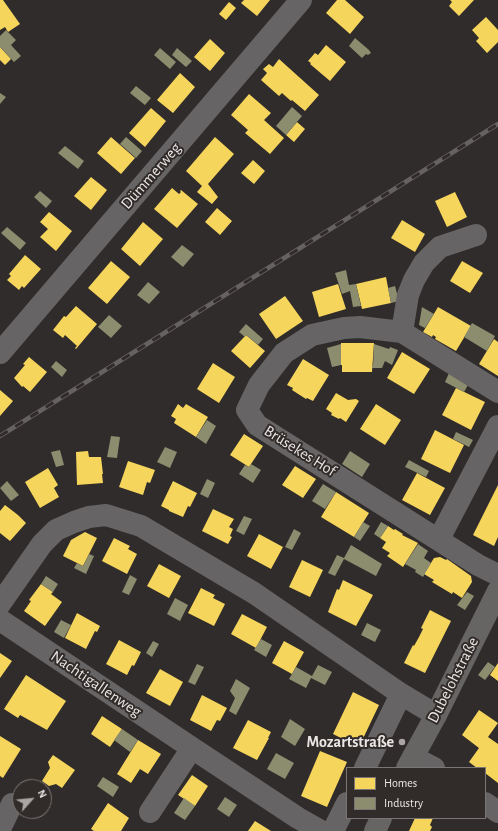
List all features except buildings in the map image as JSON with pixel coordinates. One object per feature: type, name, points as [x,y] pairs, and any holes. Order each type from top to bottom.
[{"type":"main road","name":"Dubelohstraße","points":[[410,763],[436,715],[498,591]]},
{"type":"main road","points":[[375,831],[381,819]]},
{"type":"street","name":"Dümmerweg","points":[[0,353],[301,0]]},
{"type":"street","points":[[402,332],[408,295],[414,280],[424,264],[440,248],[476,235]]},
{"type":"street","name":"Brüsekes Hof","points":[[498,392],[402,332],[360,327],[344,328],[312,336],[284,353],[259,386],[247,410],[258,425],[478,565],[498,575]]},
{"type":"street","points":[[439,539],[498,426]]},
{"type":"street","points":[[0,604],[42,544],[56,530],[89,517],[106,515],[141,526],[254,593],[401,694],[436,715]]},
{"type":"street","name":"Nachtigallenweg","points":[[0,620],[298,818],[321,831]]},
{"type":"street","points":[[365,767],[401,694]]},
{"type":"street","points":[[150,812],[192,748]]},
{"type":"street","points":[[410,763],[429,767]]},
{"type":"street","points":[[0,829],[12,804]]},
{"type":"street","points":[[486,804],[498,812]]},
{"type":"street","points":[[333,831],[346,805]]},
{"type":"railway","points":[[0,436],[498,124]]},
{"type":"place","name":"Mozartstraße","points":[[402,742]]}]
